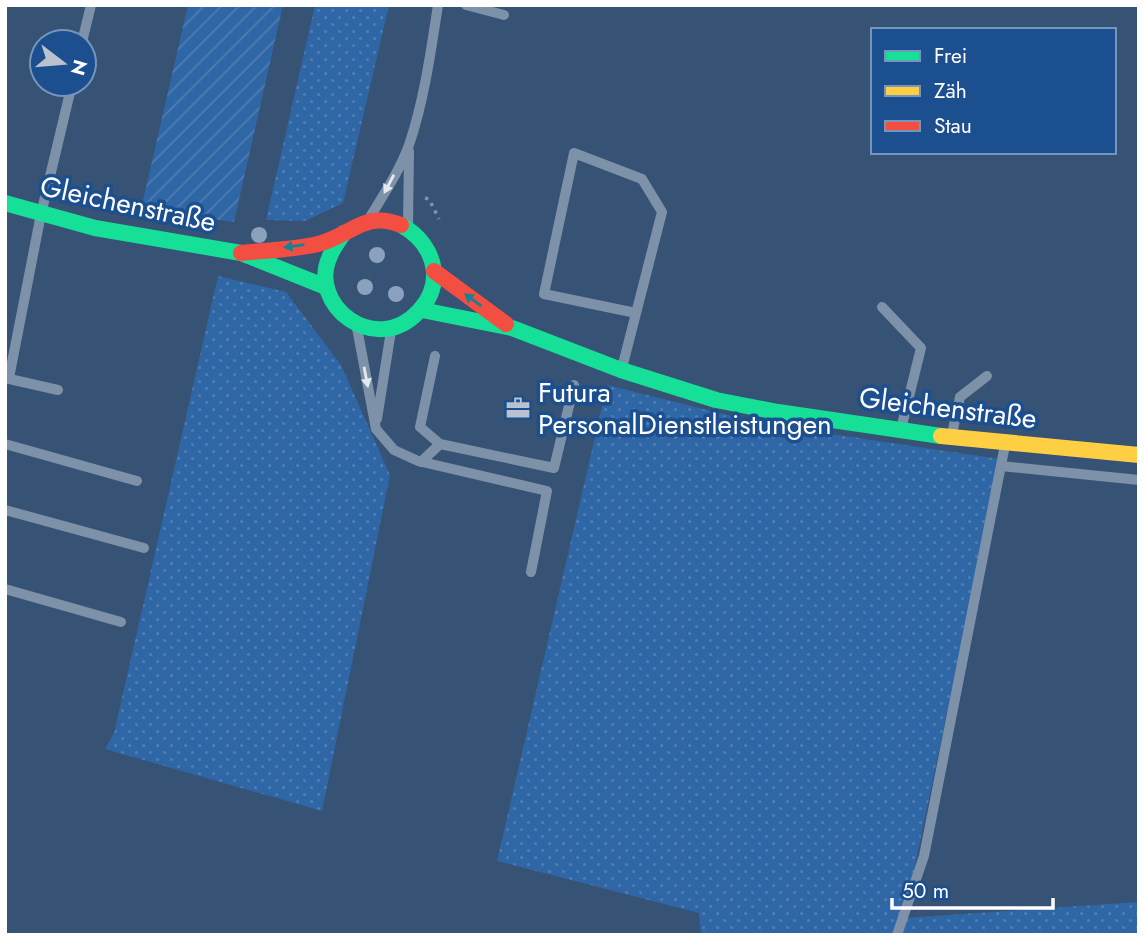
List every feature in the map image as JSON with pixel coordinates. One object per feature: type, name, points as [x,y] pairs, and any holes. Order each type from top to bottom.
[{"type":"street","name":"Gleichenstraße","points":[[5,203],[41,214],[152,239],[241,253],[326,287]]},
{"type":"street","name":"Gleichenstraße","points":[[241,253],[321,243],[367,222]]},
{"type":"street","points":[[367,222],[395,223],[408,228]]},
{"type":"street","name":"Gleichenstraße","points":[[408,228],[426,247],[434,271],[512,328]]},
{"type":"street","points":[[344,233],[327,257],[324,272],[326,287],[336,310],[356,326],[379,330],[403,325],[422,310],[433,285],[434,271]]},
{"type":"street","name":"Gleichenstraße","points":[[422,310],[512,328],[621,370],[716,400],[901,431],[1139,455]]},
{"type":"lane","points":[[85,28],[91,5]]},
{"type":"lane","points":[[367,222],[388,188],[409,145],[429,63],[438,5]]},
{"type":"lane","points":[[466,5],[505,15]]},
{"type":"lane","points":[[58,390],[7,378],[69,98]]},
{"type":"lane","points":[[408,228],[409,145]]},
{"type":"lane","points":[[621,370],[636,313],[662,212],[642,179],[574,153],[544,294],[636,313]]},
{"type":"lane","points":[[881,307],[921,348],[901,431]]},
{"type":"lane","points":[[356,326],[376,429],[394,450],[421,462],[547,491],[531,572]]},
{"type":"lane","points":[[376,429],[391,329]]},
{"type":"lane","points":[[435,356],[420,427],[440,444],[554,468],[574,385]]},
{"type":"lane","points":[[951,437],[960,397],[987,376]]},
{"type":"lane","points":[[897,935],[924,856],[1006,443]]},
{"type":"lane","points":[[5,444],[137,481]]},
{"type":"lane","points":[[421,462],[440,444]]},
{"type":"lane","points":[[1001,466],[1139,480]]},
{"type":"lane","points":[[5,510],[144,548]]},
{"type":"lane","points":[[5,589],[121,622]]},
{"type":"path","points":[[408,194],[429,199],[440,221]]},
{"type":"shaded area","points":[[188,5],[283,5],[234,222],[141,209]]},
{"type":"shaded area","points":[[315,5],[389,5],[343,203],[305,221],[266,220]]},
{"type":"shaded area","points":[[218,276],[286,292],[341,365],[390,475],[322,811],[105,749],[114,733]]},
{"type":"shaded area","points":[[607,385],[764,424],[1000,459],[904,918],[1139,902],[1139,935],[701,935],[699,913],[497,861]]},
{"type":"traffic: fast","points":[[5,203],[95,228],[241,253],[326,287]]},
{"type":"traffic: fast","points":[[344,233],[334,247],[325,274],[328,292],[337,307],[350,320],[366,327],[384,329],[402,324],[419,311],[429,297],[434,283],[433,264],[427,251],[419,239],[401,225]]},
{"type":"traffic: fast","points":[[422,310],[512,328],[621,370],[716,400],[941,436]]},
{"type":"traffic: slow","points":[[941,436],[1139,455]]},
{"type":"traffic: jam","points":[[241,253],[318,244],[367,222],[388,221],[401,225]]},
{"type":"traffic: jam","points":[[434,271],[506,324]]},
{"type":"place","name":"Futura PersonalDienstleistungen","points":[[518,408]]}]
